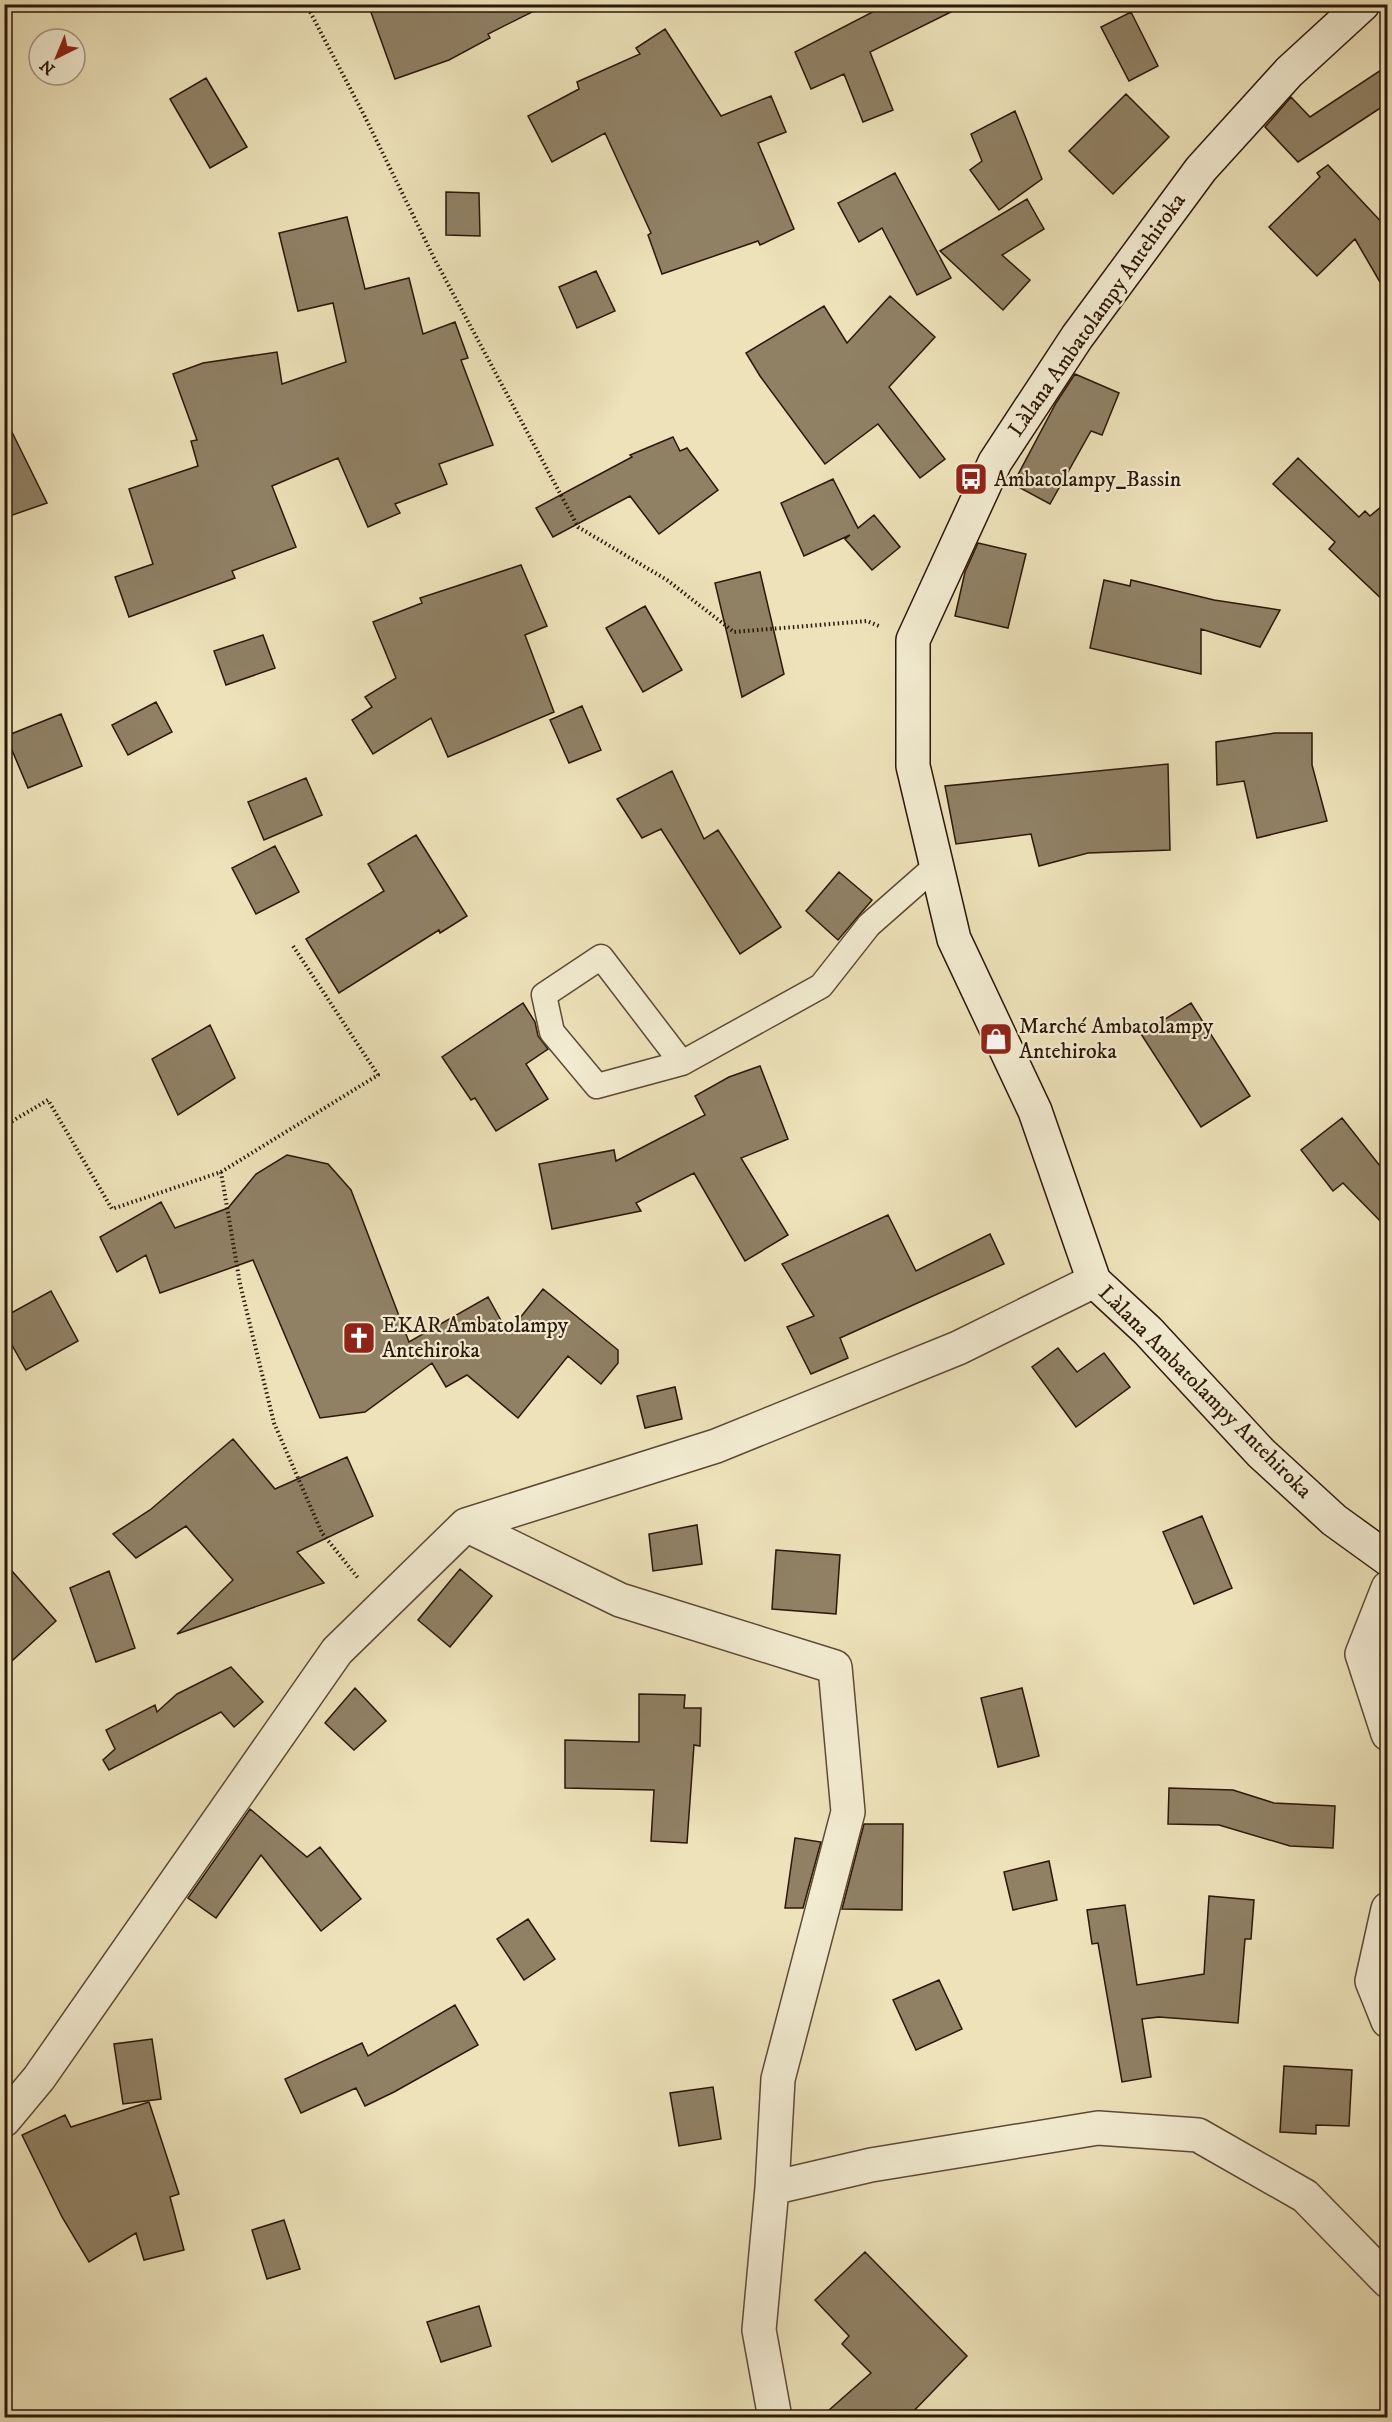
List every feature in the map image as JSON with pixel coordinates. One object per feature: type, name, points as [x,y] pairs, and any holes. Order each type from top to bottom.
[{"type":"street","name":"Làlana Ambatolampy Antehiroka","points":[[1363,4],[1289,72],[1201,169],[1077,337],[995,462],[913,640],[913,766],[954,939],[1035,1111],[1094,1281],[1148,1332],[1261,1453],[1334,1520],[1388,1559]]},
{"type":"street","points":[[4,2120],[39,2078],[337,1651],[466,1525],[716,1446],[958,1348],[1094,1281]]},
{"type":"street","points":[[466,1525],[620,1600],[834,1667],[848,1812],[778,2079],[772,2188],[759,2330],[775,2418]]},
{"type":"street","points":[[1388,1588],[1362,1654],[1388,1734]]},
{"type":"street","points":[[1388,1909],[1372,1981],[1388,2021]]},
{"type":"street","points":[[772,2188],[871,2165],[1098,2128],[1198,2135],[1305,2196],[1388,2281]]},
{"type":"lane","points":[[682,1063],[601,957],[544,995],[552,1032],[597,1086],[682,1063],[821,986],[869,925],[936,866]]},
{"type":"path","points":[[306,4],[364,115],[434,258],[578,527],[667,580],[734,632],[867,621],[913,640]]},
{"type":"path","points":[[4,1126],[48,1100],[112,1209],[220,1172],[378,1075],[293,946]]},
{"type":"path","points":[[220,1172],[240,1284],[274,1423],[322,1533],[381,1607]]},
{"type":"building","points":[[368,4],[548,4],[488,34],[490,38],[449,60],[395,79]]},
{"type":"building","points":[[888,4],[967,4],[870,52],[893,110],[863,122],[844,74],[811,89],[795,52]]},
{"type":"building","points":[[1131,12],[1158,66],[1129,81],[1101,27]]},
{"type":"building","points":[[665,29],[721,116],[771,96],[786,132],[758,143],[794,229],[760,245],[758,241],[662,274],[648,235],[651,233],[605,133],[552,162],[528,116],[579,89],[577,82],[640,54],[636,48]]},
{"type":"building","points":[[1384,68],[1388,74],[1388,103],[1298,162],[1265,127],[1291,97],[1310,117]]},
{"type":"building","points":[[206,78],[247,147],[210,168],[170,99]]},
{"type":"building","points":[[1126,94],[1169,137],[1113,194],[1069,151]]},
{"type":"building","points":[[1015,111],[1042,179],[999,210],[970,170],[982,161],[971,134]]},
{"type":"building","points":[[1328,165],[1388,229],[1388,296],[1355,239],[1317,276],[1269,227],[1320,177],[1317,173]]},
{"type":"building","points":[[895,173],[951,278],[917,295],[882,228],[859,242],[838,203]]},
{"type":"building","points":[[446,192],[479,193],[480,236],[446,235]]},
{"type":"building","points":[[1027,199],[1044,229],[1002,255],[1030,280],[1003,310],[940,251]]},
{"type":"building","points":[[347,217],[365,289],[409,278],[423,334],[455,322],[468,358],[461,360],[493,445],[439,464],[447,484],[395,504],[400,513],[368,527],[338,458],[272,486],[296,547],[232,571],[235,578],[129,617],[115,577],[153,564],[129,489],[198,466],[191,441],[197,440],[173,374],[203,363],[277,352],[282,384],[346,362],[333,303],[298,311],[279,233]]},
{"type":"building","points":[[596,271],[615,311],[577,328],[559,287]]},
{"type":"building","points":[[890,296],[935,337],[889,387],[945,459],[920,478],[878,424],[825,464],[760,376],[746,353],[824,306],[847,343]]},
{"type":"building","points":[[1075,374],[1119,393],[1102,435],[1091,431],[1050,504],[1013,484],[1056,403]]},
{"type":"building","points":[[4,416],[47,503],[4,518]]},
{"type":"building","points":[[673,437],[680,451],[687,448],[718,490],[659,534],[630,496],[553,537],[536,508],[632,457],[630,455]]},
{"type":"building","points":[[1298,458],[1359,517],[1365,511],[1370,516],[1388,501],[1388,605],[1329,549],[1335,542],[1273,484]]},
{"type":"building","points":[[833,479],[858,528],[874,515],[900,547],[872,570],[845,539],[850,535],[804,556],[781,503]]},
{"type":"building","points":[[978,543],[1026,554],[1008,628],[955,616],[965,572]]},
{"type":"building","points":[[521,565],[547,626],[525,635],[554,712],[448,757],[431,718],[373,754],[352,720],[372,707],[365,697],[396,678],[373,622],[422,603],[420,598]]},
{"type":"building","points":[[760,572],[784,674],[742,697],[715,583]]},
{"type":"building","points":[[1104,580],[1130,586],[1131,580],[1214,600],[1280,610],[1260,647],[1201,629],[1201,674],[1090,648]]},
{"type":"building","points":[[645,606],[682,670],[643,692],[606,628]]},
{"type":"building","points":[[263,635],[275,668],[226,685],[214,651]]},
{"type":"building","points":[[156,702],[172,732],[128,755],[112,725]]},
{"type":"building","points":[[582,706],[601,750],[569,763],[550,720]]},
{"type":"building","points":[[61,714],[82,766],[28,788],[6,736]]},
{"type":"building","points":[[1275,733],[1312,733],[1312,765],[1327,821],[1257,838],[1244,781],[1217,785],[1216,742]]},
{"type":"building","points":[[1168,764],[1170,850],[1088,853],[1039,866],[1031,834],[956,844],[945,786]]},
{"type":"building","points":[[672,771],[704,839],[718,830],[781,927],[740,954],[661,829],[642,838],[617,799]]},
{"type":"building","points":[[306,778],[322,815],[264,840],[248,802]]},
{"type":"building","points":[[416,835],[467,916],[440,933],[439,930],[339,993],[306,939],[384,891],[368,864]]},
{"type":"building","points":[[275,846],[299,892],[256,914],[232,868]]},
{"type":"building","points":[[839,872],[872,900],[838,940],[806,911]]},
{"type":"building","points":[[523,1003],[535,1022],[538,1036],[548,1049],[526,1064],[548,1099],[496,1131],[475,1098],[471,1100],[442,1057]]},
{"type":"building","points":[[1191,1003],[1250,1096],[1201,1127],[1141,1034]]},
{"type":"building","points":[[210,1025],[235,1078],[178,1115],[152,1059]]},
{"type":"building","points":[[760,1066],[788,1139],[741,1158],[788,1235],[745,1261],[694,1173],[636,1203],[641,1211],[552,1229],[539,1164],[614,1150],[616,1161],[705,1115],[695,1096],[729,1077]]},
{"type":"building","points":[[1342,1118],[1388,1176],[1388,1229],[1343,1183],[1333,1191],[1301,1150]]},
{"type":"building","points":[[287,1155],[328,1164],[351,1190],[409,1342],[488,1297],[508,1333],[543,1289],[618,1350],[618,1363],[601,1384],[568,1356],[518,1418],[467,1375],[446,1387],[432,1363],[365,1412],[320,1418],[253,1260],[160,1293],[146,1255],[117,1272],[100,1237],[161,1202],[175,1228],[228,1208],[256,1174]]},
{"type":"building","points":[[888,1215],[916,1271],[990,1234],[1004,1264],[840,1338],[848,1358],[811,1374],[787,1327],[814,1316],[782,1264]]},
{"type":"building","points":[[51,1291],[78,1341],[26,1370],[4,1331],[4,1317]]},
{"type":"building","points":[[1058,1348],[1077,1372],[1104,1353],[1130,1387],[1076,1427],[1032,1367]]},
{"type":"building","points":[[675,1387],[682,1419],[645,1428],[637,1396]]},
{"type":"building","points":[[233,1439],[275,1489],[347,1457],[373,1516],[297,1552],[324,1583],[177,1634],[233,1580],[186,1526],[136,1558],[113,1534],[150,1510]]},
{"type":"building","points":[[1202,1516],[1232,1588],[1194,1604],[1163,1532]]},
{"type":"building","points":[[697,1525],[702,1564],[653,1571],[649,1534]]},
{"type":"building","points":[[776,1550],[840,1555],[836,1614],[772,1609]]},
{"type":"building","points":[[4,1562],[56,1621],[4,1668]]},
{"type":"building","points":[[460,1569],[492,1596],[450,1647],[418,1620]]},
{"type":"building","points":[[109,1571],[135,1648],[96,1662],[70,1588]]},
{"type":"building","points":[[231,1667],[263,1702],[234,1727],[221,1712],[109,1770],[103,1760],[115,1749],[106,1730],[155,1705],[157,1712],[177,1694]]},
{"type":"building","points":[[355,1688],[386,1721],[354,1750],[325,1723]]},
{"type":"building","points":[[1022,1688],[1039,1756],[998,1767],[981,1698]]},
{"type":"building","points":[[639,1694],[685,1695],[684,1708],[701,1708],[700,1746],[694,1745],[687,1843],[651,1841],[654,1790],[565,1788],[565,1740],[639,1742]]},
{"type":"building","points":[[1169,1788],[1233,1790],[1274,1803],[1335,1806],[1333,1848],[1290,1846],[1219,1825],[1168,1824]]},
{"type":"building","points":[[250,1809],[307,1857],[320,1847],[361,1899],[321,1931],[261,1855],[216,1918],[188,1898]]},
{"type":"building","points":[[864,1824],[903,1824],[902,1910],[842,1909]]},
{"type":"building","points":[[795,1838],[821,1842],[803,1908],[785,1908]]},
{"type":"building","points":[[1049,1861],[1057,1900],[1013,1910],[1004,1872]]},
{"type":"building","points":[[1209,1896],[1254,1900],[1251,1939],[1245,1939],[1238,2023],[1159,2017],[1142,2019],[1151,2077],[1122,2082],[1098,1943],[1092,1944],[1087,1910],[1125,1905],[1137,1985],[1204,1974]]},
{"type":"building","points":[[528,1919],[555,1959],[524,1980],[497,1939]]},
{"type":"building","points":[[939,1980],[962,2029],[916,2050],[893,2000]]},
{"type":"building","points":[[455,2005],[478,2045],[365,2106],[356,2088],[301,2113],[285,2079],[362,2043],[368,2056]]},
{"type":"building","points":[[152,2039],[161,2099],[123,2104],[114,2044]]},
{"type":"building","points":[[1284,2066],[1352,2070],[1349,2126],[1316,2125],[1316,2134],[1280,2132]]},
{"type":"building","points":[[713,2087],[721,2139],[679,2146],[670,2093]]},
{"type":"building","points":[[149,2102],[179,2194],[170,2197],[184,2250],[144,2260],[136,2233],[89,2262],[62,2217],[22,2135],[65,2115],[71,2127]]},
{"type":"building","points":[[284,2220],[300,2269],[267,2279],[252,2230]]},
{"type":"building","points":[[865,2252],[967,2356],[907,2418],[820,2418],[871,2373],[842,2344],[849,2336],[815,2300]]},
{"type":"building","points":[[479,2306],[491,2346],[441,2362],[427,2322]]},
{"type":"place","name":"Ambatolampy_Bassin","points":[[971,479]]},
{"type":"place","name":"Marché Ambatolampy Antehiroka","points":[[996,1039]]},
{"type":"place","name":"EKAR Ambatolampy Antehiroka","points":[[359,1338]]}]
